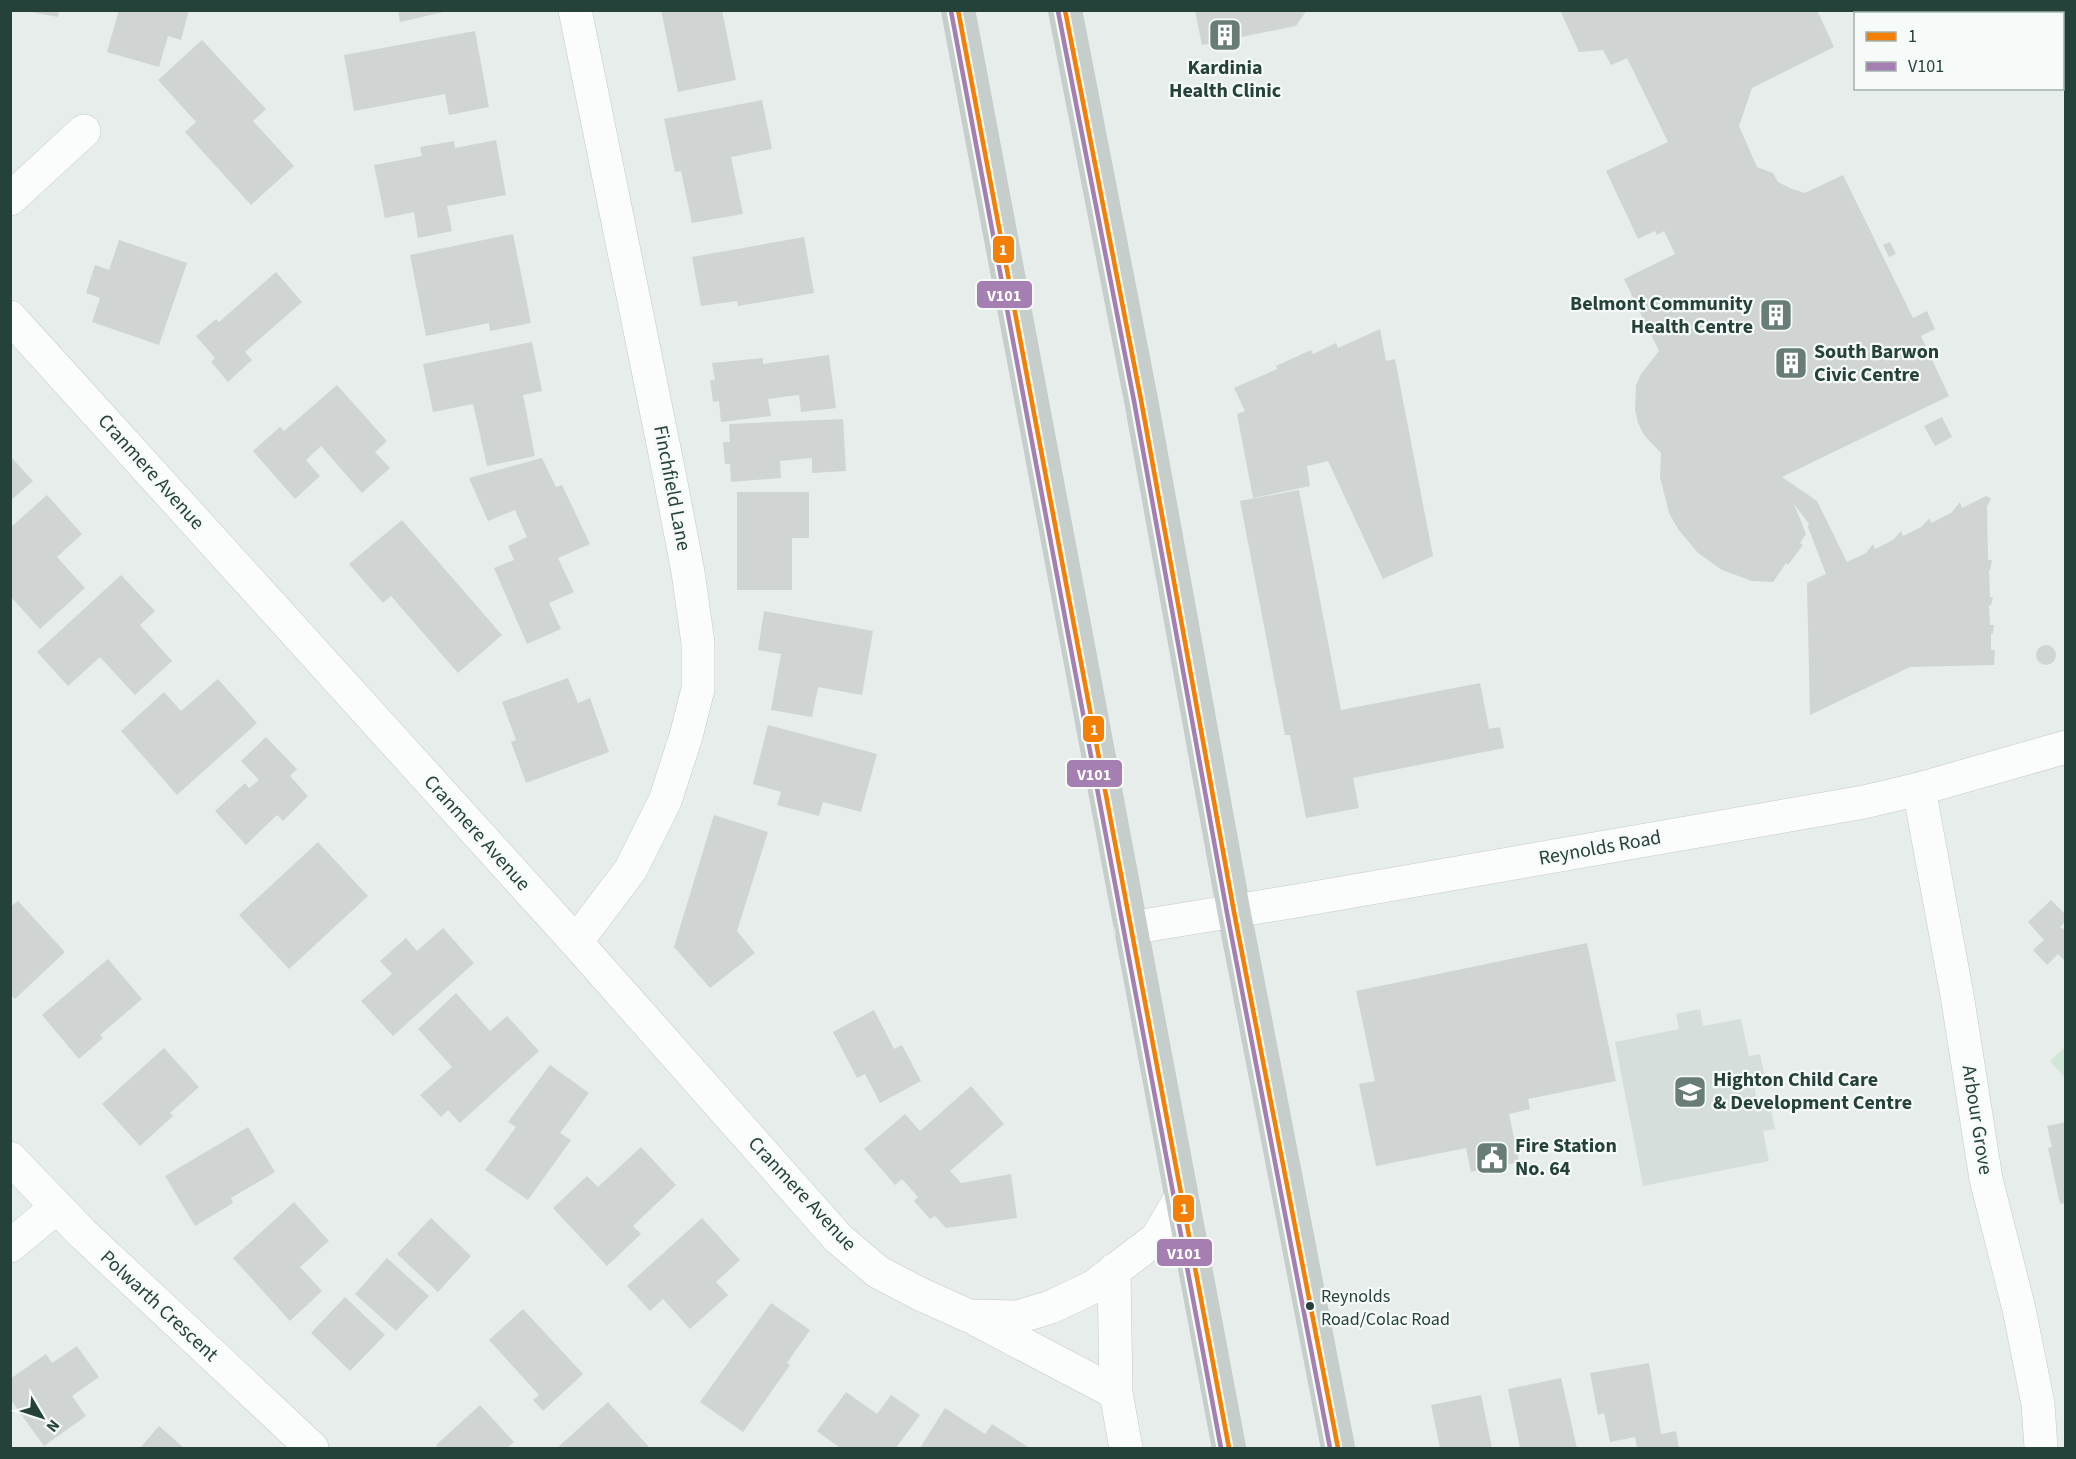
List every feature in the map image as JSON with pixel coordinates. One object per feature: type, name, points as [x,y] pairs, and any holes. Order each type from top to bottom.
[{"type":"highway","points":[[958,10],[1229,1449]]},
{"type":"highway","points":[[1065,10],[1141,400],[1233,912],[1338,1449]]},
{"type":"street","name":"Finchfield Lane","points":[[575,10],[669,473],[688,572],[698,643],[698,689],[665,801],[631,869],[576,942]]},
{"type":"street","points":[[10,199],[84,130]]},
{"type":"street","name":"Cranmere Avenue","points":[[10,316],[576,942],[838,1238],[878,1272],[969,1316],[1116,1393]]},
{"type":"street","name":"Reynolds Road","points":[[1130,928],[1718,829],[1864,802],[1919,789],[2066,747]]},
{"type":"street","name":"Arbour Grove","points":[[1919,789],[1957,996],[1986,1179],[2019,1309],[2038,1404],[2041,1449]]},
{"type":"street","name":"Polwarth Crescent","points":[[10,1158],[82,1233],[312,1449]]},
{"type":"street","name":"Cranmere Avenue","points":[[969,1316],[1018,1317],[1051,1307],[1093,1287],[1157,1238],[1181,1197]]},
{"type":"street","points":[[10,1246],[57,1207]]},
{"type":"street","points":[[1114,1270],[1116,1393],[1126,1449]]},
{"type":"shaded area","name":"Highton Child Care & Development Centre","points":[[1700,1009],[1703,1026],[1741,1019],[1749,1056],[1760,1054],[1765,1077],[1753,1079],[1758,1107],[1770,1105],[1775,1129],[1763,1131],[1769,1161],[1643,1186],[1615,1042],[1679,1029],[1676,1014]]},
{"type":"green space","points":[[2065,1047],[2065,1078],[2050,1061]]},
{"type":"building","points":[[21,10],[59,10],[58,17]]},
{"type":"building","points":[[119,10],[189,10],[181,40],[168,36],[159,67],[107,52]]},
{"type":"building","points":[[398,10],[448,10],[448,11],[400,22]]},
{"type":"building","points":[[661,10],[722,10],[736,80],[678,92]]},
{"type":"building","name":"Kardinia Health Clinic","points":[[1196,10],[1307,10],[1296,26],[1202,45]]},
{"type":"building","name":"Belmont Community Health Centre","points":[[1560,10],[1817,10],[1834,47],[1752,88],[1739,126],[1757,167],[1773,173],[1778,182],[1792,189],[1805,193],[1843,175],[1913,318],[1927,311],[1935,329],[1921,336],[1949,396],[1782,477],[1817,501],[1847,562],[1866,553],[1873,544],[1875,549],[1893,540],[1901,531],[1903,536],[1921,527],[1930,518],[1931,523],[1951,513],[1960,502],[1962,508],[1986,496],[1991,498],[1987,505],[1988,560],[1992,560],[1989,570],[1990,597],[1993,597],[1989,605],[1990,625],[1994,625],[1993,634],[1991,634],[1991,650],[1995,650],[1994,665],[1910,667],[1810,715],[1807,583],[1826,574],[1808,527],[1809,524],[1794,504],[1806,534],[1800,543],[1803,545],[1788,565],[1786,563],[1773,582],[1752,581],[1722,570],[1698,553],[1678,529],[1669,513],[1660,477],[1661,453],[1644,435],[1635,409],[1636,385],[1641,374],[1659,351],[1624,279],[1675,254],[1664,231],[1657,235],[1655,231],[1638,239],[1606,171],[1668,142],[1627,58],[1611,65],[1603,50],[1579,52]]},
{"type":"building","points":[[475,31],[489,107],[449,115],[445,94],[354,111],[344,55]]},
{"type":"building","points":[[202,40],[266,109],[253,121],[294,166],[251,205],[185,132],[196,122],[158,80]]},
{"type":"building","points":[[762,100],[772,149],[731,157],[743,214],[692,223],[681,171],[675,172],[664,119]]},
{"type":"building","points":[[496,140],[506,195],[447,206],[452,231],[418,238],[414,212],[385,218],[374,165],[422,156],[420,147],[454,141],[455,148]]},
{"type":"building","points":[[513,234],[531,323],[490,331],[489,323],[426,336],[410,255]]},
{"type":"building","points":[[804,237],[814,293],[738,306],[737,301],[701,306],[692,257]]},
{"type":"building","points":[[119,240],[187,263],[159,345],[92,322],[100,298],[86,293],[95,265],[109,270]]},
{"type":"building","points":[[1890,242],[1896,254],[1889,257],[1883,245]]},
{"type":"building","points":[[276,272],[302,302],[245,352],[252,360],[228,382],[211,362],[215,358],[196,336],[216,319],[219,322]]},
{"type":"building","points":[[1380,329],[1386,361],[1395,359],[1433,556],[1383,579],[1328,461],[1307,466],[1310,486],[1253,498],[1237,414],[1245,411],[1234,388],[1277,369],[1276,366],[1311,350],[1313,354],[1336,343],[1338,348]]},
{"type":"building","points":[[532,342],[542,391],[523,395],[535,456],[487,466],[473,404],[433,412],[423,364]]},
{"type":"building","points":[[829,355],[836,408],[801,412],[799,395],[768,399],[771,416],[721,422],[719,401],[713,402],[710,380],[715,380],[712,363],[763,358],[763,364]]},
{"type":"building","points":[[337,385],[387,441],[375,452],[390,468],[362,493],[321,446],[306,460],[320,476],[295,499],[253,451],[280,427],[284,431]]},
{"type":"building","points":[[1942,417],[1952,437],[1935,446],[1924,426]]},
{"type":"building","points":[[843,419],[846,471],[812,473],[812,458],[780,461],[781,478],[731,482],[730,464],[725,464],[723,442],[730,442],[729,424]]},
{"type":"building","points":[[10,456],[33,481],[10,501]]},
{"type":"building","points":[[542,458],[556,487],[562,485],[590,544],[558,558],[574,592],[549,603],[561,629],[527,644],[494,568],[514,560],[508,546],[527,537],[515,510],[488,521],[469,478]]},
{"type":"building","points":[[1299,490],[1341,710],[1480,683],[1489,729],[1500,727],[1504,748],[1353,778],[1359,808],[1306,818],[1290,735],[1285,735],[1240,501]]},
{"type":"building","points":[[737,492],[809,492],[809,538],[792,538],[792,590],[737,590]]},
{"type":"building","points":[[47,495],[82,534],[57,557],[85,588],[40,629],[10,596],[10,528]]},
{"type":"building","points":[[402,520],[502,635],[458,673],[391,596],[383,603],[349,564]]},
{"type":"building","points":[[121,575],[155,611],[140,625],[172,661],[135,695],[100,657],[68,686],[37,652]]},
{"type":"building","points":[[764,611],[873,631],[862,695],[818,687],[812,717],[771,710],[781,654],[758,650]]},
{"type":"building","points":[[2046,645],[2053,648],[2056,655],[2053,662],[2046,665],[2039,662],[2036,655],[2039,648]]},
{"type":"building","points":[[568,678],[578,703],[590,698],[609,752],[526,783],[511,742],[516,740],[502,702]]},
{"type":"building","points":[[218,679],[257,723],[177,795],[121,731],[164,692],[181,711]]},
{"type":"building","points":[[768,725],[877,754],[861,812],[823,802],[819,816],[777,805],[781,792],[753,784]]},
{"type":"building","points":[[266,737],[297,769],[290,776],[308,796],[283,821],[277,815],[246,845],[215,811],[245,783],[249,788],[259,780],[241,761]]},
{"type":"building","points":[[714,815],[768,832],[737,931],[755,953],[710,988],[674,947]]},
{"type":"building","points":[[318,842],[368,896],[289,969],[239,915]]},
{"type":"building","points":[[2051,900],[2066,915],[2066,921],[2060,927],[2066,931],[2066,962],[2058,954],[2047,965],[2033,950],[2044,940],[2028,922]]},
{"type":"building","points":[[18,901],[65,952],[15,999],[10,994],[10,907]]},
{"type":"building","points":[[443,928],[474,963],[393,1036],[361,1001],[392,974],[380,961],[406,938],[417,951]]},
{"type":"building","points":[[1587,943],[1616,1081],[1528,1099],[1530,1109],[1509,1114],[1519,1162],[1471,1172],[1466,1148],[1376,1166],[1359,1084],[1375,1081],[1356,991]]},
{"type":"building","points":[[108,959],[142,999],[100,1035],[103,1038],[79,1059],[42,1015]]},
{"type":"building","points":[[456,993],[490,1031],[507,1016],[539,1051],[460,1123],[448,1110],[441,1117],[420,1095],[452,1067],[418,1029]]},
{"type":"building","points":[[874,1010],[894,1049],[902,1045],[921,1081],[880,1103],[865,1074],[857,1078],[833,1032]]},
{"type":"building","points":[[164,1048],[199,1087],[170,1113],[173,1116],[140,1146],[102,1104]]},
{"type":"building","points":[[550,1065],[589,1093],[560,1133],[571,1140],[528,1200],[485,1170],[516,1127],[508,1122]]},
{"type":"building","points":[[971,1086],[1004,1124],[950,1171],[961,1183],[1011,1174],[1017,1218],[946,1228],[935,1216],[930,1219],[914,1201],[918,1197],[902,1179],[895,1185],[864,1149],[905,1114],[920,1131]]},
{"type":"building","points":[[2066,1122],[2066,1203],[2060,1204],[2048,1148],[2052,1147],[2047,1126]]},
{"type":"building","points":[[248,1127],[275,1172],[231,1198],[233,1203],[195,1226],[165,1176]]},
{"type":"building","points":[[641,1147],[676,1185],[633,1226],[641,1234],[607,1266],[553,1208],[587,1176],[598,1187]]},
{"type":"building","points":[[294,1202],[329,1241],[300,1267],[322,1291],[290,1321],[233,1258]]},
{"type":"building","points":[[431,1218],[471,1256],[438,1292],[397,1254]]},
{"type":"building","points":[[702,1218],[740,1260],[716,1282],[728,1295],[690,1329],[663,1299],[650,1311],[627,1286]]},
{"type":"building","points":[[387,1258],[429,1296],[396,1331],[355,1294]]},
{"type":"building","points":[[345,1297],[385,1335],[350,1371],[311,1333]]},
{"type":"building","points":[[771,1303],[810,1330],[787,1363],[790,1365],[743,1432],[700,1402]]},
{"type":"building","points":[[523,1309],[583,1374],[543,1411],[533,1400],[539,1395],[489,1340]]},
{"type":"building","points":[[77,1346],[99,1377],[72,1396],[86,1416],[44,1446],[10,1399],[10,1379],[46,1354],[52,1363]]},
{"type":"building","points":[[1649,1363],[1661,1434],[1676,1431],[1679,1448],[1637,1448],[1635,1437],[1610,1442],[1604,1413],[1598,1415],[1590,1373]]},
{"type":"building","points":[[1561,1378],[1577,1448],[1520,1448],[1508,1389]]},
{"type":"building","points":[[846,1392],[877,1414],[891,1395],[920,1415],[896,1448],[840,1448],[817,1431]]},
{"type":"building","points":[[1481,1395],[1492,1448],[1440,1448],[1431,1405]]},
{"type":"building","points":[[608,1402],[650,1448],[557,1448]]},
{"type":"building","points":[[480,1405],[514,1442],[507,1448],[439,1448],[436,1445]]},
{"type":"building","points":[[945,1408],[985,1434],[992,1424],[1030,1448],[920,1448]]},
{"type":"building","points":[[159,1426],[184,1448],[140,1448]]},
{"type":"transit line","name":"1","points":[[958,10],[1229,1448]]},
{"type":"transit line","name":"1","points":[[1065,10],[1141,400],[1234,912],[1338,1448]]},
{"type":"transit line","name":"V101","points":[[951,11],[1221,1448]]},
{"type":"transit line","name":"V101","points":[[1058,11],[1134,401],[1227,913],[1330,1448]]},
{"type":"place","name":"Kardinia Health Clinic","points":[[1225,35]]},
{"type":"place","name":"Belmont Community Health Centre","points":[[1776,315]]},
{"type":"place","name":"South Barwon Civic Centre","points":[[1791,363]]},
{"type":"place","name":"Highton Child Care & Development Centre","points":[[1690,1092]]},
{"type":"place","name":"Fire Station No. 64","points":[[1492,1158]]},
{"type":"place","name":"Reynolds Road/Colac Road","points":[[1310,1306]]}]
